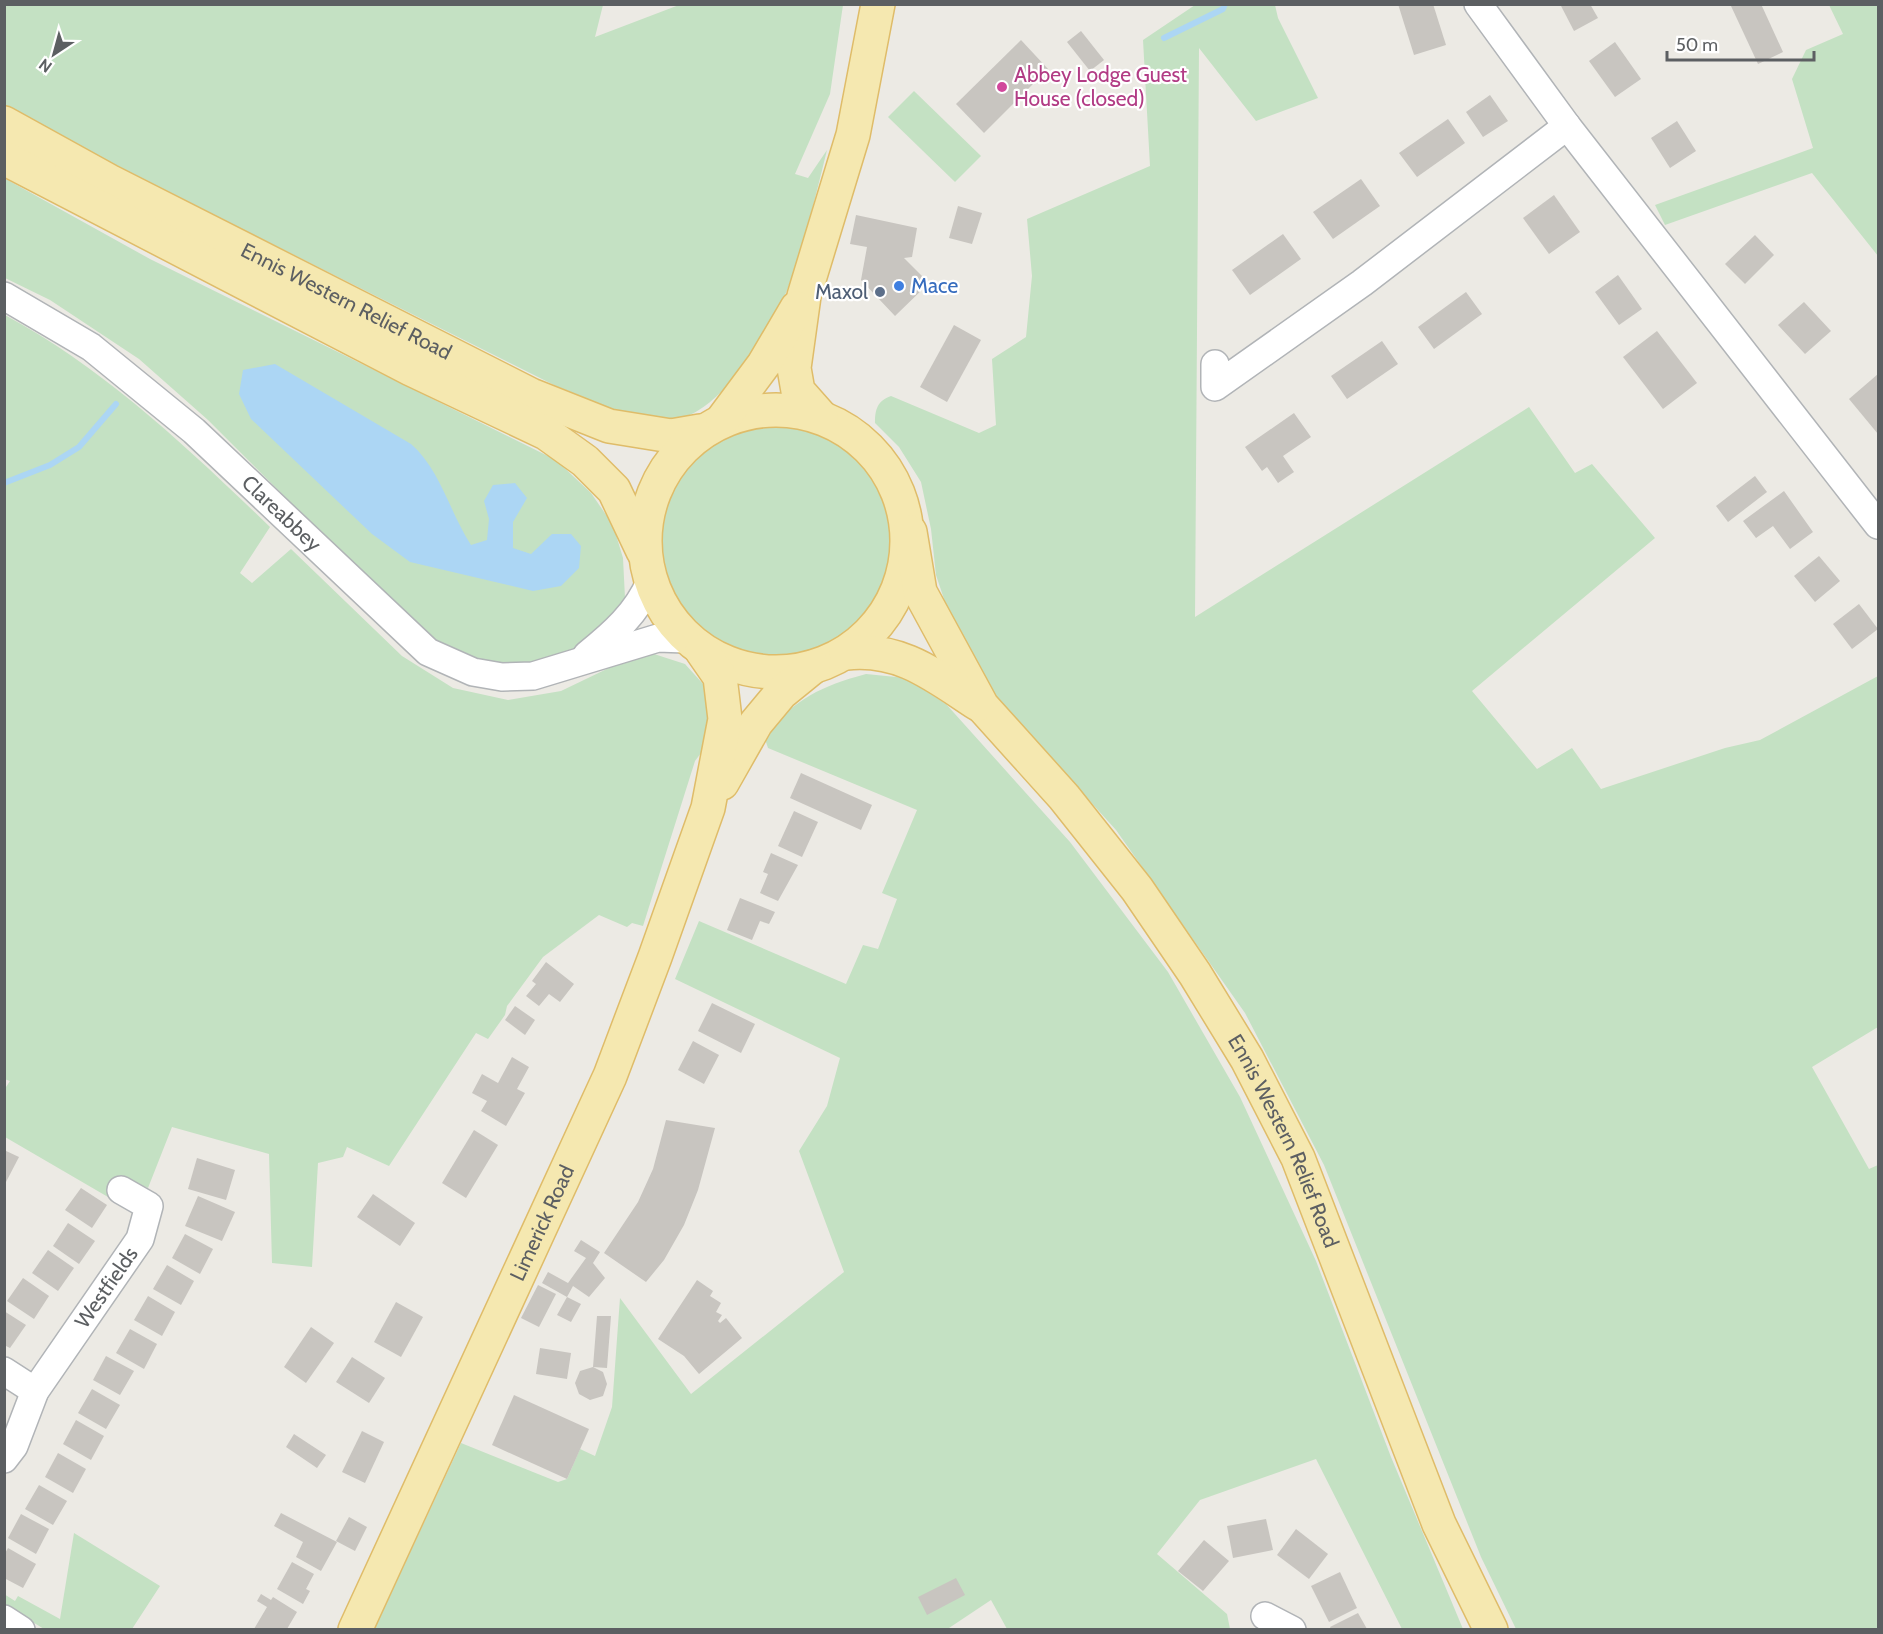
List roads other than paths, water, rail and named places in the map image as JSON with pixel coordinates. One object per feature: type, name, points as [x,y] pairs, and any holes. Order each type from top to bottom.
[{"type":"main road","points":[[708,808],[756,723],[781,693],[813,667],[846,653],[886,617],[901,590],[909,561],[910,532],[904,503],[879,457],[853,435],[821,417],[798,391],[794,368],[804,296],[854,135],[878,4]]},
{"type":"main road","name":"Ennis Western Relief Road","points":[[4,123],[109,181],[531,395],[609,426],[671,436],[765,411],[821,417]]},
{"type":"main road","name":"Ennis Western Relief Road","points":[[4,158],[411,369],[546,433],[585,461],[614,490],[666,612],[720,676],[725,720],[708,808]]},
{"type":"main road","points":[[646,566],[647,511],[655,485],[669,462],[711,425],[764,364],[804,296]]},
{"type":"main road","name":"Ennis Western Relief Road","points":[[910,532],[920,592],[982,706],[1064,797],[1137,889],[1195,974],[1247,1059],[1298,1158],[1439,1524],[1491,1629]]},
{"type":"main road","points":[[694,645],[742,667],[783,670],[813,667]]},
{"type":"main road","name":"Ennis Western Relief Road","points":[[846,653],[868,651],[897,656],[923,668],[982,706]]},
{"type":"main road","name":"Limerick Road","points":[[355,1629],[610,1076],[708,808]]},
{"type":"street","points":[[1478,4],[1567,126],[1878,525]]},
{"type":"street","points":[[1215,364],[1215,387],[1362,283],[1567,126]]},
{"type":"street","name":"Clareabbey","points":[[4,296],[91,346],[194,431],[428,652],[473,672],[502,677],[533,676],[657,638],[694,645]]},
{"type":"street","name":"Clareabbey","points":[[575,665],[612,635],[642,601],[646,566]]},
{"type":"street","name":"Westfields","points":[[4,1459],[14,1446],[35,1391],[140,1239],[149,1206],[121,1190]]},
{"type":"street","points":[[4,1371],[35,1391]]},
{"type":"street","points":[[1265,1616],[1292,1629]]},
{"type":"street","points":[[4,1619],[21,1629]]},
{"type":"water","points":[[275,364],[411,444],[430,466],[471,545],[487,540],[489,519],[484,501],[493,485],[515,483],[527,498],[513,522],[513,548],[531,554],[552,534],[571,534],[581,546],[579,568],[561,586],[533,591],[410,562],[372,534],[251,419],[239,394],[243,370]]},
{"type":"waterway","points":[[1164,38],[1223,9],[1225,4]]},
{"type":"waterway","points":[[4,483],[50,465],[79,447],[116,404]]},
{"type":"place","name":"Abbey Lodge Guest House (closed)","points":[[1002,87]]},
{"type":"place","name":"Mace","points":[[899,286]]},
{"type":"place","name":"Maxol","points":[[880,292]]}]
